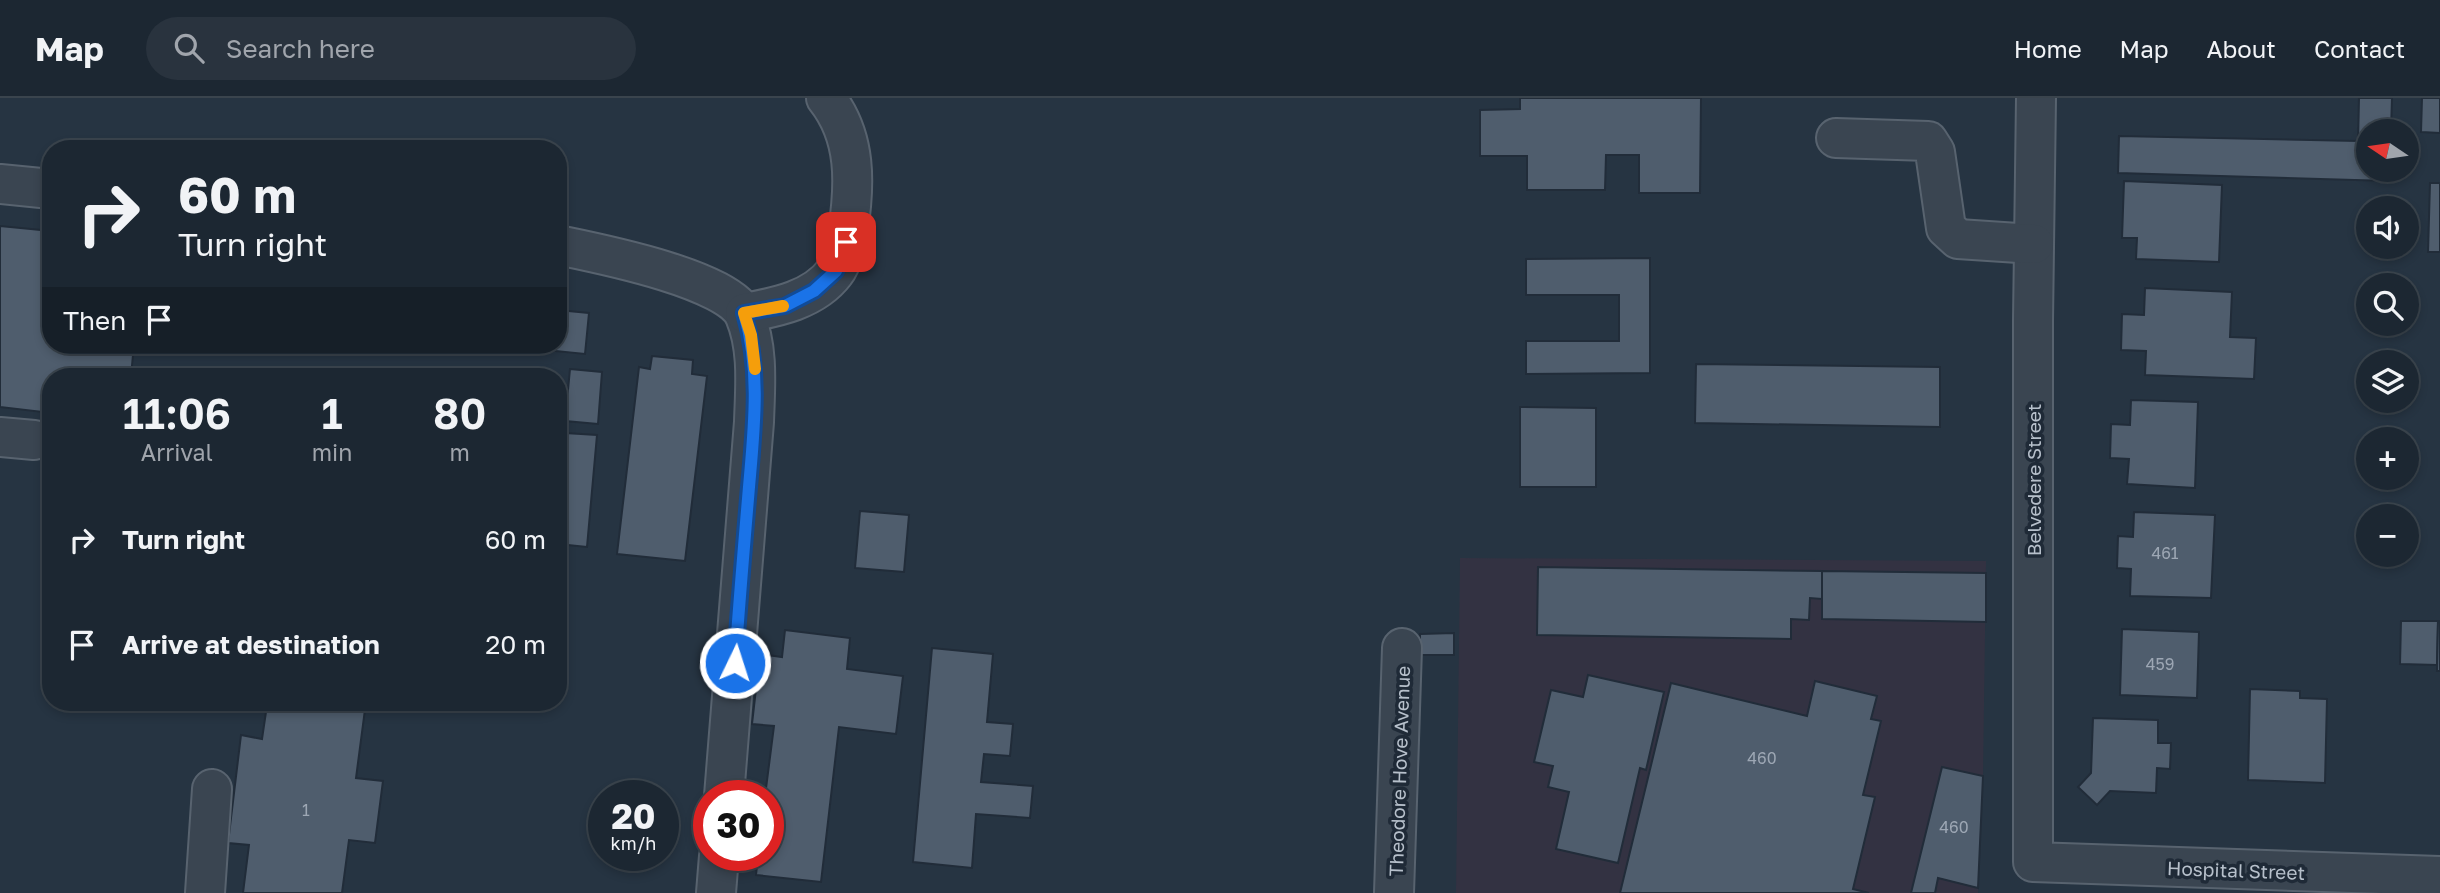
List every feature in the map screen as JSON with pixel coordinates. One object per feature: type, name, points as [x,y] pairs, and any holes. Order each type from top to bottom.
[{"type":"street","points":[[744,313],[785,306],[814,291],[836,271],[846,242],[854,192],[846,133],[837,112],[826,98]]},
{"type":"street","name":"Belvedere Street","points":[[2033,862],[2036,98]]},
{"type":"street","points":[[1836,138],[1928,141],[1936,152],[1946,228],[1958,239],[2034,244]]},
{"type":"street","points":[[0,184],[42,188]]},
{"type":"street","points":[[567,246],[608,255],[694,281],[726,295],[744,313],[751,335],[755,366],[754,422],[725,780]]},
{"type":"street","name":"Theodore Hove Avenue","points":[[1394,893],[1402,648]]},
{"type":"street","points":[[205,893],[212,789]]},
{"type":"street","name":"Hospital Street","points":[[2033,862],[2440,876]]},
{"type":"street","points":[[716,893],[718,871]]},
{"type":"shaded area","points":[[1460,558],[1986,561],[1983,776],[1978,893],[1456,893]]},
{"type":"building","points":[[1520,98],[1701,98],[1700,193],[1639,193],[1639,155],[1606,155],[1605,190],[1527,190],[1527,156],[1480,156],[1480,110],[1520,109]]},
{"type":"building","points":[[2359,98],[2392,98],[2391,119],[2359,119]]},
{"type":"building","points":[[2422,98],[2440,98],[2440,133],[2421,132]]},
{"type":"building","points":[[2119,136],[2356,141],[2356,180],[2118,173]]},
{"type":"building","points":[[2124,181],[2222,185],[2219,262],[2136,259],[2137,238],[2122,238]]},
{"type":"building","points":[[2430,183],[2440,183],[2440,252],[2428,252]]},
{"type":"building","points":[[0,226],[42,230],[42,354],[133,355],[132,368],[42,368],[42,412],[0,407]]},
{"type":"building","points":[[1650,258],[1650,373],[1526,374],[1526,341],[1619,341],[1619,295],[1526,295],[1526,259]]},
{"type":"building","points":[[2145,288],[2232,292],[2230,337],[2256,338],[2254,379],[2145,375],[2146,351],[2121,350],[2122,314],[2144,315]]},
{"type":"building","points":[[567,311],[589,313],[585,354],[567,352]]},
{"type":"building","points":[[652,356],[693,360],[692,374],[707,376],[685,561],[617,554],[639,367],[650,369]]},
{"type":"building","points":[[1696,364],[1940,367],[1940,427],[1695,423]]},
{"type":"building","points":[[570,369],[602,372],[598,424],[567,421]]},
{"type":"building","points":[[2131,400],[2198,402],[2195,488],[2127,484],[2129,459],[2110,458],[2111,424],[2130,425]]},
{"type":"building","points":[[1520,407],[1596,408],[1596,487],[1520,487]]},
{"type":"building","points":[[567,433],[597,435],[587,547],[567,545]]},
{"type":"building","points":[[860,511],[909,515],[904,572],[855,568]]},
{"type":"building","points":[[2134,512],[2215,515],[2211,598],[2130,596],[2131,569],[2117,568],[2118,536],[2133,537]]},
{"type":"building","points":[[1538,567],[1822,571],[1822,599],[1810,598],[1809,620],[1791,619],[1791,639],[1537,635]]},
{"type":"building","points":[[1822,571],[1986,573],[1986,622],[1822,619]]},
{"type":"building","points":[[2401,621],[2438,621],[2437,665],[2400,664]]},
{"type":"building","points":[[2440,621],[2440,671],[2437,671]]},
{"type":"building","points":[[2122,629],[2199,632],[2197,698],[2120,695]]},
{"type":"building","points":[[785,630],[850,638],[847,669],[903,676],[896,734],[839,727],[821,882],[756,875],[756,871],[784,871],[784,780],[767,780],[774,726],[752,724],[760,654],[782,657]]},
{"type":"building","points":[[1454,633],[1454,655],[1420,655],[1420,634]]},
{"type":"building","points":[[932,648],[993,654],[987,722],[1013,724],[1010,756],[984,754],[981,782],[1033,786],[1030,818],[976,814],[972,868],[913,862]]},
{"type":"building","points":[[1588,675],[1664,692],[1646,770],[1640,768],[1618,863],[1556,849],[1569,792],[1548,787],[1553,766],[1534,762],[1551,690],[1583,697]]},
{"type":"building","points":[[1815,681],[1877,696],[1871,719],[1881,721],[1863,795],[1875,797],[1853,889],[1869,893],[1620,893],[1671,683],[1807,716]]},
{"type":"building","points":[[2250,689],[2300,691],[2300,698],[2327,699],[2325,783],[2248,780]]},
{"type":"building","points":[[257,711],[365,711],[356,778],[383,781],[375,843],[349,840],[342,893],[243,893],[249,845],[228,843],[241,735],[262,739],[266,712]]},
{"type":"building","points":[[2093,718],[2158,720],[2158,743],[2171,743],[2170,769],[2157,768],[2156,793],[2110,791],[2097,805],[2078,787],[2091,773]]},
{"type":"building","points":[[1942,767],[1983,776],[1978,888],[1938,878],[1935,893],[1911,893]]},
{"type":"slow traffic","points":[[755,369],[751,335],[744,313],[783,306]]},
{"type":"route","points":[[735,663],[754,422],[755,366],[751,335],[744,313],[785,306],[814,291],[836,271],[846,242]]}]
